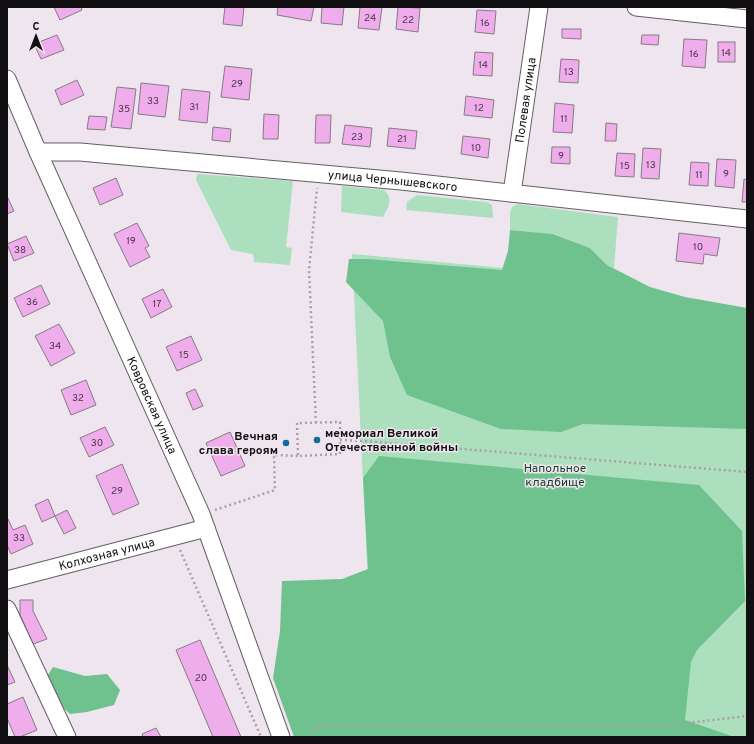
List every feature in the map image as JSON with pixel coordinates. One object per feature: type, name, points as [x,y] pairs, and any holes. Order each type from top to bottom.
[{"type":"street","name":"Полевая улица","points":[[512,193],[539,7]]},
{"type":"street","points":[[636,7],[747,19]]},
{"type":"street","name":"Ковровская улица","points":[[7,79],[38,152],[203,521],[281,737]]},
{"type":"street","name":"улица Чернышевского","points":[[38,152],[80,152],[401,181],[747,219]]},
{"type":"street","name":"Колхозная улица","points":[[7,580],[174,536],[203,521]]},
{"type":"street","points":[[7,609],[67,737]]},
{"type":"path","points":[[316,423],[309,270],[317,187]]},
{"type":"path","points":[[203,521],[275,490],[274,455],[298,456],[340,454],[340,422],[297,423],[298,456]]},
{"type":"path","points":[[340,440],[747,472]]},
{"type":"path","points":[[174,536],[261,737]]},
{"type":"path","points":[[312,737],[314,726],[661,726],[747,716]]},
{"type":"green space","points":[[197,174],[293,181],[286,247],[292,248],[290,265],[254,262],[253,254],[231,250],[196,180]]},
{"type":"green space","points":[[342,186],[384,190],[388,195],[389,200],[383,217],[341,212]]},
{"type":"green space","points":[[417,195],[487,202],[492,205],[493,218],[406,210],[407,202]]},
{"type":"green space","points":[[517,204],[618,217],[614,268],[607,265],[590,248],[554,234],[510,230],[510,213],[512,207]]},
{"type":"green space","points":[[510,230],[553,234],[590,248],[607,265],[650,287],[685,297],[747,308],[747,429],[583,424],[561,432],[501,429],[407,395],[390,357],[383,321],[346,282],[349,259],[367,259],[502,270],[508,251]]},
{"type":"green space","name":"Напольное кладбище","points":[[352,254],[504,268],[747,310],[747,737],[312,737],[368,583]]},
{"type":"green space","points":[[379,456],[699,485],[742,531],[745,601],[697,650],[691,662],[685,720],[732,737],[294,737],[273,678],[280,631],[282,581],[342,579],[368,569],[363,478]]},
{"type":"green space","points":[[53,667],[85,676],[107,674],[120,690],[114,705],[87,712],[70,714],[55,700],[46,678]]},
{"type":"building","points":[[54,7],[81,7],[82,10],[60,20]]},
{"type":"building","points":[[225,7],[244,7],[242,26],[223,24]]},
{"type":"building","points":[[278,7],[314,7],[311,21],[277,15]]},
{"type":"building","points":[[322,7],[344,7],[342,25],[321,23]]},
{"type":"building","points":[[360,7],[382,7],[379,30],[358,28]]},
{"type":"building","points":[[398,7],[420,8],[418,32],[396,29]]},
{"type":"building","points":[[477,10],[496,11],[494,34],[475,32]]},
{"type":"building","points":[[562,29],[581,29],[581,39],[562,38]]},
{"type":"building","points":[[57,35],[64,50],[41,59],[34,44]]},
{"type":"building","points":[[642,35],[659,35],[658,45],[641,44]]},
{"type":"building","points":[[684,39],[707,40],[705,68],[682,66]]},
{"type":"building","points":[[718,42],[735,42],[735,62],[718,62]]},
{"type":"building","points":[[475,52],[493,53],[492,76],[473,75]]},
{"type":"building","points":[[561,59],[579,60],[578,83],[559,82]]},
{"type":"building","points":[[225,66],[252,69],[249,100],[221,97]]},
{"type":"building","points":[[77,80],[84,95],[61,105],[55,90]]},
{"type":"building","points":[[141,83],[169,86],[165,117],[138,114]]},
{"type":"building","points":[[117,87],[136,89],[131,129],[111,127]]},
{"type":"building","points":[[182,89],[210,92],[207,123],[179,120]]},
{"type":"building","points":[[466,96],[494,100],[492,118],[464,115]]},
{"type":"building","points":[[555,103],[574,105],[572,133],[553,132]]},
{"type":"building","points":[[264,114],[279,115],[278,139],[263,139]]},
{"type":"building","points":[[316,115],[331,115],[330,143],[315,143]]},
{"type":"building","points":[[89,116],[107,117],[105,130],[87,129]]},
{"type":"building","points":[[606,123],[617,124],[616,141],[605,141]]},
{"type":"building","points":[[345,125],[372,128],[370,147],[342,144]]},
{"type":"building","points":[[213,127],[231,129],[230,142],[212,140]]},
{"type":"building","points":[[389,128],[417,131],[415,149],[387,146]]},
{"type":"building","points":[[463,136],[490,139],[488,158],[461,154]]},
{"type":"building","points":[[552,147],[570,147],[570,164],[551,163]]},
{"type":"building","points":[[643,148],[661,149],[659,179],[641,178]]},
{"type":"building","points":[[617,153],[635,154],[634,177],[615,176]]},
{"type":"building","points":[[717,159],[736,160],[734,188],[715,186]]},
{"type":"building","points":[[691,162],[709,163],[708,186],[689,185]]},
{"type":"building","points":[[116,178],[123,195],[100,205],[93,188]]},
{"type":"building","points":[[744,179],[747,180],[747,202],[742,202]]},
{"type":"building","points":[[7,196],[14,211],[7,214]]},
{"type":"building","points":[[137,223],[149,246],[145,248],[150,257],[130,267],[114,234]]},
{"type":"building","points":[[679,233],[720,238],[717,256],[704,254],[703,264],[676,261]]},
{"type":"building","points":[[26,236],[34,253],[14,261],[7,244]]},
{"type":"building","points":[[41,285],[50,304],[23,317],[14,298]]},
{"type":"building","points":[[163,289],[172,307],[151,318],[142,299]]},
{"type":"building","points":[[59,324],[75,353],[51,366],[35,336]]},
{"type":"building","points":[[191,336],[202,360],[177,371],[166,347]]},
{"type":"building","points":[[86,380],[96,405],[71,415],[61,390]]},
{"type":"building","points":[[195,389],[203,406],[193,410],[186,393]]},
{"type":"building","points":[[105,427],[114,445],[89,457],[80,438]]},
{"type":"building","points":[[230,432],[245,466],[221,476],[206,443]]},
{"type":"building","points":[[122,464],[139,504],[113,515],[96,476]]},
{"type":"building","points":[[48,499],[55,516],[42,522],[35,505]]},
{"type":"building","points":[[67,510],[76,528],[64,534],[55,516]]},
{"type":"building","points":[[7,519],[13,530],[25,525],[33,544],[11,554],[7,545]]},
{"type":"building","points":[[20,600],[33,600],[33,611],[47,639],[33,644],[20,615]]},
{"type":"building","points":[[200,640],[241,737],[213,737],[176,650]]},
{"type":"building","points":[[7,665],[15,682],[7,685]]},
{"type":"building","points":[[23,697],[37,730],[20,737],[15,737],[7,718],[7,704]]},
{"type":"building","points":[[156,728],[161,737],[143,737],[142,734]]},
{"type":"place","name":"мемориал Великой Отечественной войны","points":[[317,440]]},
{"type":"place","name":"Вечная слава героям","points":[[286,443]]}]
